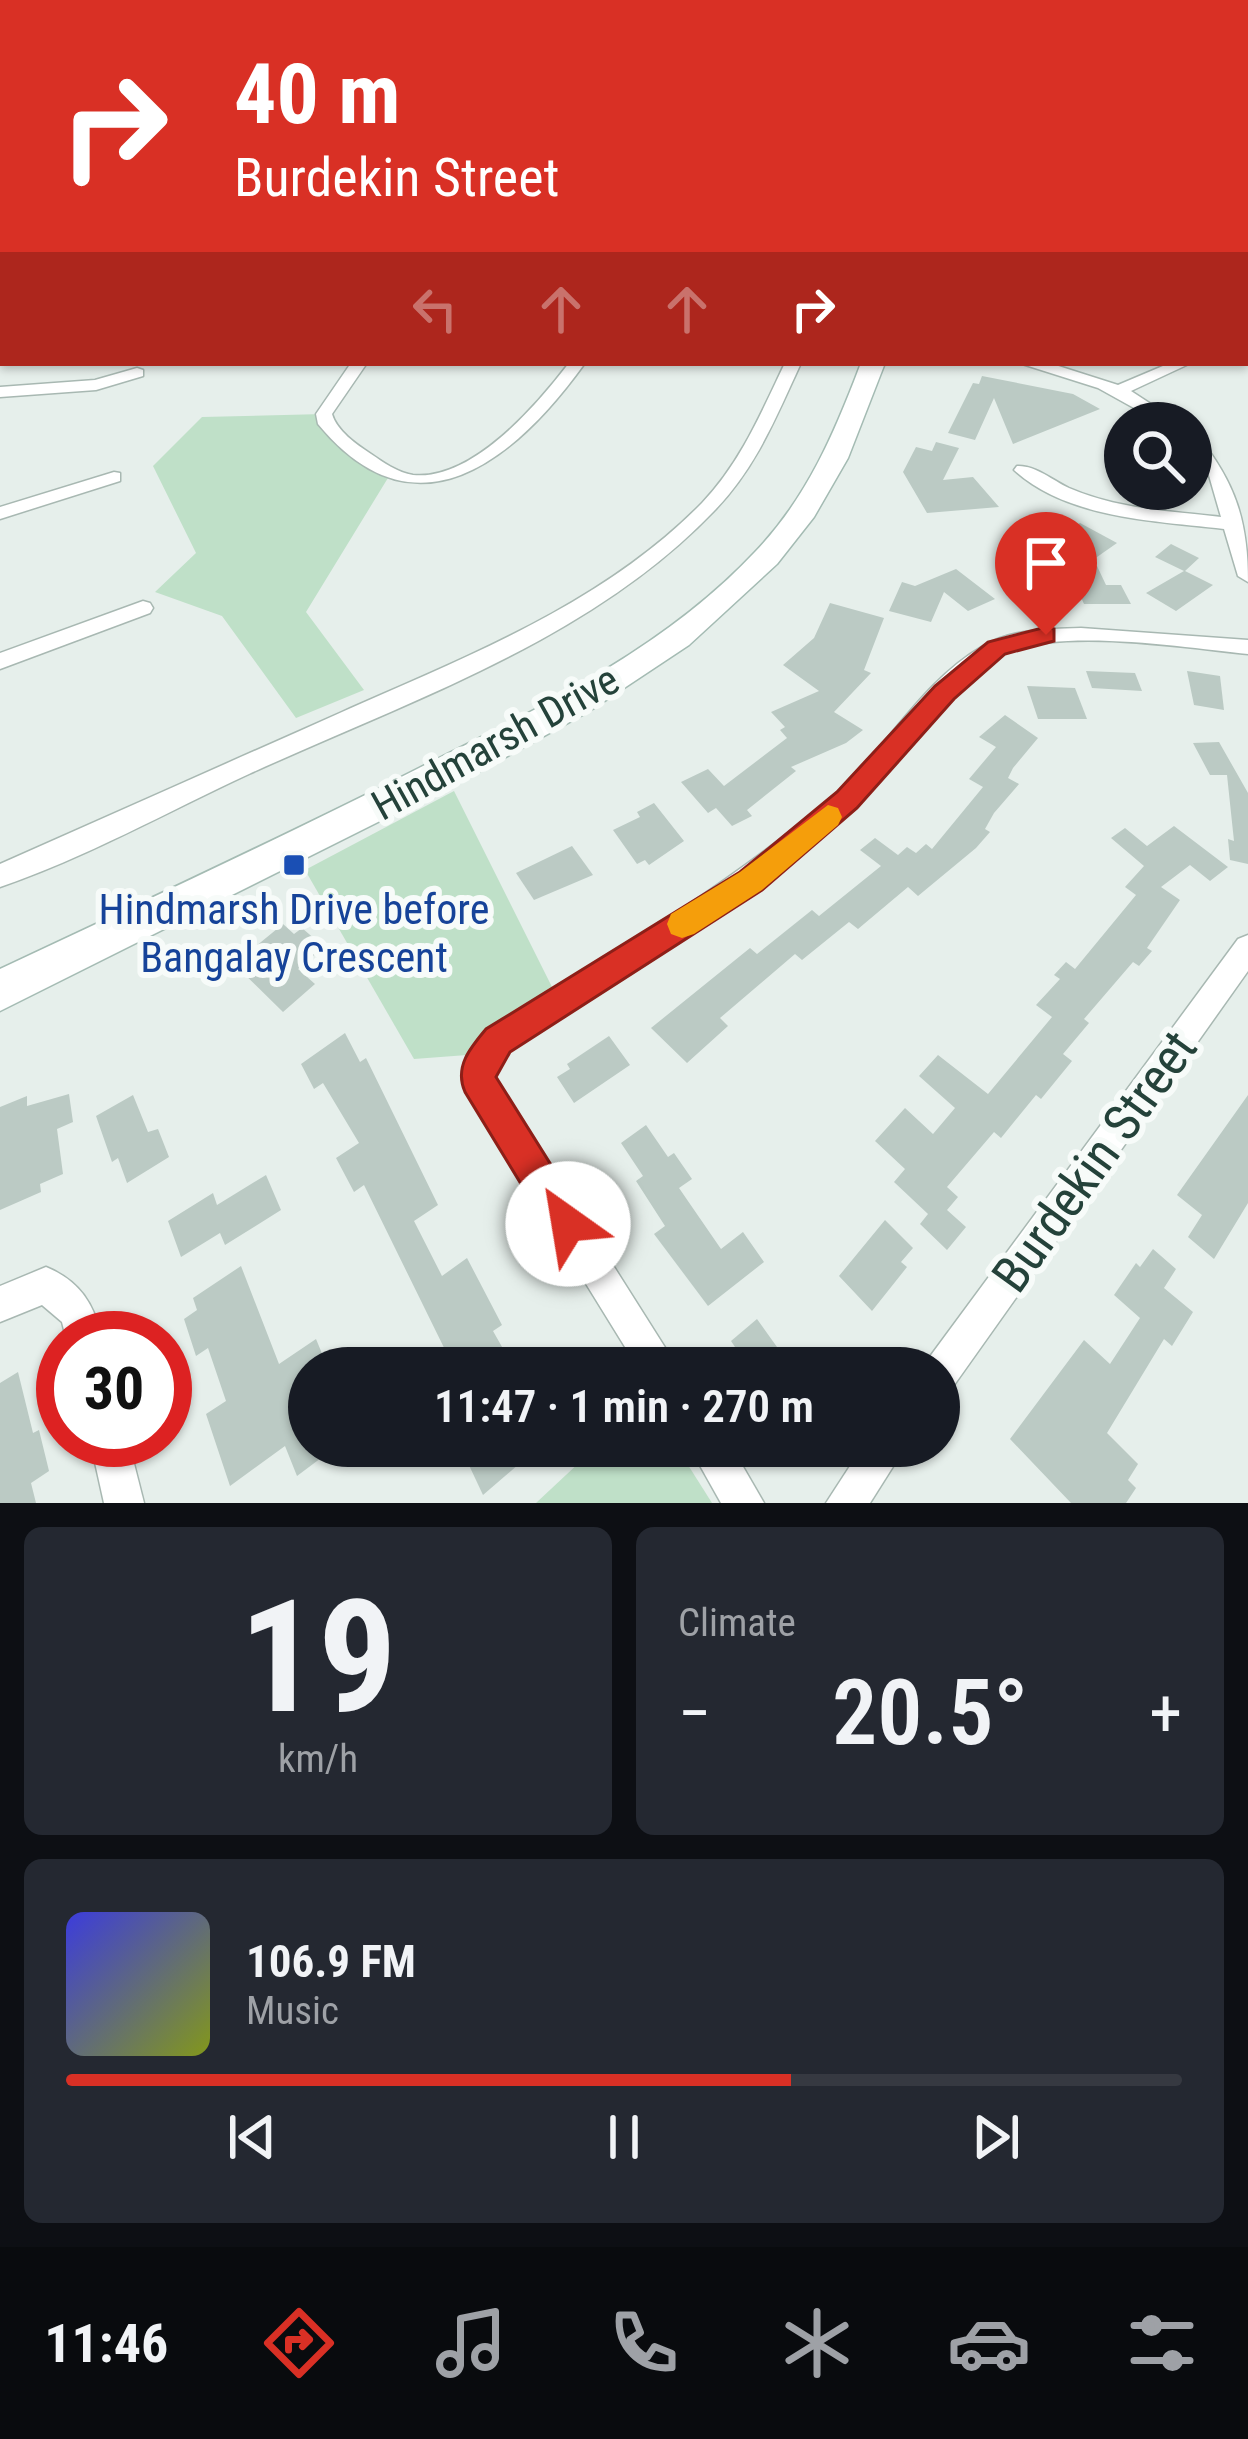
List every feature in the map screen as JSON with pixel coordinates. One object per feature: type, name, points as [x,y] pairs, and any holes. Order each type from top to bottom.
[{"type":"main road","name":"Hindmarsh Drive","points":[[0,991],[368,812],[602,687],[726,597],[804,512],[829,471],[872,366]]},
{"type":"street","points":[[357,366],[324,414],[326,424],[392,473],[413,480],[445,478],[475,463],[546,404],[575,366]]},
{"type":"street","name":"Hindmarsh Drive","points":[[0,876],[517,643],[590,602],[691,525],[740,469],[792,366]]},
{"type":"street","points":[[1043,366],[1073,372],[1138,402]]},
{"type":"street","points":[[1119,390],[1176,366]]},
{"type":"street","points":[[0,392],[96,385],[137,373]]},
{"type":"street","points":[[1212,466],[1235,524],[1248,576]]},
{"type":"street","points":[[1023,470],[1041,483],[1109,508],[1235,524]]},
{"type":"street","points":[[0,513],[114,477]]},
{"type":"street","points":[[0,661],[143,608]]},
{"type":"street","points":[[646,1347],[478,1080],[481,1061],[498,1041],[751,881],[847,800],[944,692],[996,648],[1046,635],[1248,646]]},
{"type":"street","name":"Burdekin Street","points":[[959,1347],[1248,948]]},
{"type":"street","points":[[0,1304],[46,1285],[77,1311]]},
{"type":"street","points":[[115,1467],[124,1503]]},
{"type":"street","points":[[721,1467],[744,1503]]},
{"type":"street","points":[[846,1503],[872,1467]]},
{"type":"green space","points":[[324,414],[324,419],[391,473],[306,612],[364,690],[296,718],[222,616],[155,592],[196,553],[153,466],[202,417]]},
{"type":"green space","points":[[454,791],[556,995],[467,1055],[414,1059],[305,870]]},
{"type":"green space","points":[[575,1467],[689,1467],[712,1503],[536,1503]]},
{"type":"building","points":[[982,376],[1073,394],[1100,409],[1013,444],[994,398],[975,440],[948,433],[973,383],[979,384]]},
{"type":"building","points":[[936,442],[959,448],[943,480],[973,477],[999,507],[927,513],[903,472],[916,447],[932,451]]},
{"type":"building","points":[[1080,523],[1117,543],[1087,564],[1047,542]]},
{"type":"building","points":[[1171,544],[1199,558],[1185,571],[1213,585],[1176,611],[1146,593],[1184,571],[1155,557]]},
{"type":"building","points":[[1097,566],[1106,585],[1121,585],[1131,604],[1084,604],[1079,593],[1024,605],[1006,585]]},
{"type":"building","points":[[956,569],[995,599],[968,611],[944,592],[931,622],[889,611],[902,582],[915,586]]},
{"type":"building","points":[[830,603],[884,618],[864,670],[871,673],[834,712],[863,730],[846,743],[791,767],[796,771],[747,810],[752,816],[732,826],[716,808],[708,813],[681,782],[708,769],[724,786],[787,738],[780,730],[785,727],[771,712],[819,691],[783,665],[814,638]]},
{"type":"building","points":[[1086,671],[1135,673],[1142,691],[1092,688]]},
{"type":"building","points":[[1187,671],[1220,676],[1224,710],[1194,705]]},
{"type":"building","points":[[1027,686],[1075,688],[1087,719],[1038,719]]},
{"type":"building","points":[[1005,715],[1038,738],[1013,768],[1008,778],[1019,784],[994,813],[985,829],[990,832],[976,848],[918,896],[908,887],[858,929],[849,922],[802,960],[795,954],[720,1018],[728,1026],[687,1063],[651,1028],[750,948],[757,954],[812,910],[819,916],[881,866],[860,850],[875,838],[898,855],[907,847],[916,853],[926,844],[932,849],[983,787],[969,779],[996,747],[979,737]]},
{"type":"building","points":[[1219,742],[1248,793],[1248,864],[1230,860],[1228,839],[1234,841],[1227,775],[1210,775],[1193,743]]},
{"type":"building","points":[[654,803],[684,841],[649,865],[645,860],[637,864],[613,830],[640,817],[637,812]]},
{"type":"building","points":[[1174,826],[1228,867],[1210,881],[1190,865],[1161,887],[1180,900],[1147,948],[1152,951],[1139,966],[1133,962],[1084,1019],[1089,1023],[1063,1054],[1072,1061],[1041,1099],[1036,1095],[1001,1138],[994,1132],[947,1187],[958,1197],[947,1210],[966,1227],[947,1250],[920,1224],[928,1214],[894,1182],[905,1169],[875,1141],[905,1108],[933,1134],[955,1108],[919,1076],[938,1055],[988,1094],[1052,1017],[1036,1005],[1060,979],[1054,975],[1066,962],[1075,969],[1136,895],[1125,887],[1144,866],[1111,838],[1125,828],[1147,846]]},
{"type":"building","points":[[572,846],[593,875],[534,900],[516,873]]},
{"type":"building","points":[[283,924],[294,934],[302,928],[324,947],[298,969],[315,984],[283,1012],[234,964]]},
{"type":"building","points":[[345,1033],[360,1062],[366,1058],[438,1205],[414,1221],[442,1276],[467,1258],[502,1325],[493,1331],[502,1347],[444,1347],[364,1185],[354,1192],[336,1158],[359,1143],[323,1083],[314,1089],[301,1064]]},
{"type":"building","points":[[609,1036],[630,1065],[574,1103],[557,1077],[570,1069],[567,1064]]},
{"type":"building","points":[[69,1094],[73,1122],[57,1129],[63,1174],[40,1184],[41,1192],[0,1210],[0,1107],[27,1096],[27,1106]]},
{"type":"building","points":[[133,1095],[148,1132],[158,1129],[169,1157],[127,1183],[118,1158],[112,1162],[96,1116]]},
{"type":"building","points":[[1248,1095],[1248,1203],[1214,1259],[1188,1237],[1202,1215],[1177,1195]]},
{"type":"building","points":[[646,1125],[668,1157],[674,1153],[692,1179],[679,1188],[721,1249],[743,1232],[764,1262],[708,1306],[654,1234],[665,1226],[636,1181],[643,1176],[621,1143]]},
{"type":"building","points":[[266,1175],[281,1210],[225,1245],[220,1233],[181,1257],[168,1221],[213,1193],[217,1205]]},
{"type":"building","points":[[885,1220],[913,1248],[901,1262],[907,1267],[872,1311],[839,1276]]},
{"type":"building","points":[[1153,1249],[1176,1269],[1164,1288],[1193,1312],[1172,1346],[1164,1339],[1107,1433],[1138,1464],[1128,1480],[1136,1488],[1126,1503],[1071,1503],[1010,1439],[1084,1340],[1110,1364],[1140,1318],[1114,1295],[1136,1263],[1140,1267]]},
{"type":"building","points":[[241,1266],[279,1364],[288,1358],[288,1454],[285,1446],[230,1486],[206,1414],[226,1401],[208,1348],[196,1356],[192,1344],[192,1313],[197,1310],[193,1298]]},
{"type":"building","points":[[757,1319],[777,1347],[735,1347],[731,1341]]},
{"type":"building","points":[[18,1372],[36,1432],[36,1467],[48,1467],[31,1483],[36,1503],[0,1503],[0,1383]]},
{"type":"building","points":[[470,1467],[516,1467],[483,1495]]},
{"type":"slow traffic","points":[[682,924],[751,881],[828,817]]},
{"type":"place","name":"Hindmarsh Drive before Bangalay Crescent","points":[[294,865]]},
{"type":"route","points":[[568,1224],[478,1080],[481,1061],[498,1041],[751,881],[847,800],[944,692],[996,648],[1046,635]]}]
